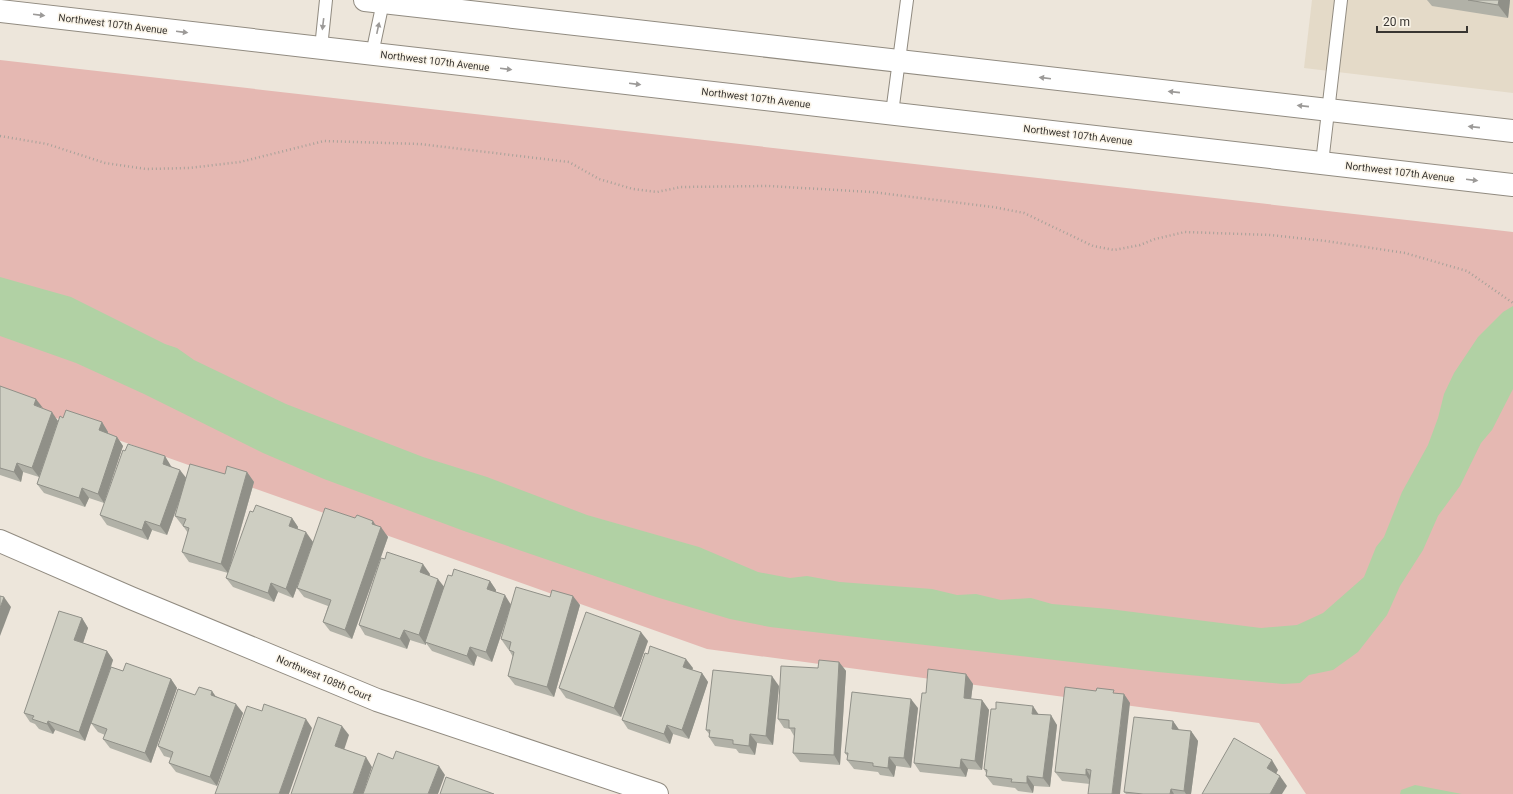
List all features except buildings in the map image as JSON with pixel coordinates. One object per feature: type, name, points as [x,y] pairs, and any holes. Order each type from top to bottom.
[{"type":"main road","points":[[379,1],[1513,131]]},
{"type":"main road","name":"Northwest 107th Avenue","points":[[0,11],[1513,185]]},
{"type":"main road","name":"Northwest 108th Court","points":[[0,541],[131,598],[377,700],[657,794]]},
{"type":"lane","points":[[320,48],[326,0]]},
{"type":"lane","points":[[892,113],[907,0]]},
{"type":"lane","points":[[1322,163],[1341,0]]},
{"type":"lane","points":[[372,54],[379,1]]},
{"type":"path","points":[[0,136],[48,144],[105,164],[146,169],[189,168],[240,162],[324,141],[427,145],[568,162],[599,179],[633,189],[657,192],[681,187],[768,186],[872,192],[993,207],[1024,213],[1093,246],[1114,250],[1140,245],[1155,239],[1185,232],[1270,235],[1326,241],[1405,253],[1467,271],[1512,302]]},
{"type":"shaded area","points":[[1312,0],[1513,0],[1513,93],[1304,68]]},
{"type":"shaded area","points":[[0,60],[1513,232],[1513,794],[1306,794],[1259,723],[707,649],[0,398]]},
{"type":"shaded area","points":[[0,277],[71,297],[165,344],[177,348],[194,360],[286,404],[423,457],[487,477],[587,515],[699,547],[758,572],[790,578],[807,576],[840,582],[932,589],[957,595],[976,594],[1001,600],[1031,598],[1052,604],[1109,609],[1261,628],[1297,625],[1323,613],[1364,577],[1376,547],[1384,537],[1402,492],[1428,445],[1438,418],[1444,394],[1454,373],[1478,337],[1503,312],[1513,306],[1513,389],[1492,430],[1481,443],[1460,486],[1438,516],[1423,550],[1400,586],[1387,615],[1358,652],[1333,670],[1309,675],[1300,683],[1283,684],[1158,672],[770,627],[730,619],[656,597],[464,531],[324,479],[263,453],[144,394],[76,363],[0,336]]},
{"type":"shaded area","points":[[1415,785],[1462,794],[1400,794],[1401,790]]}]
